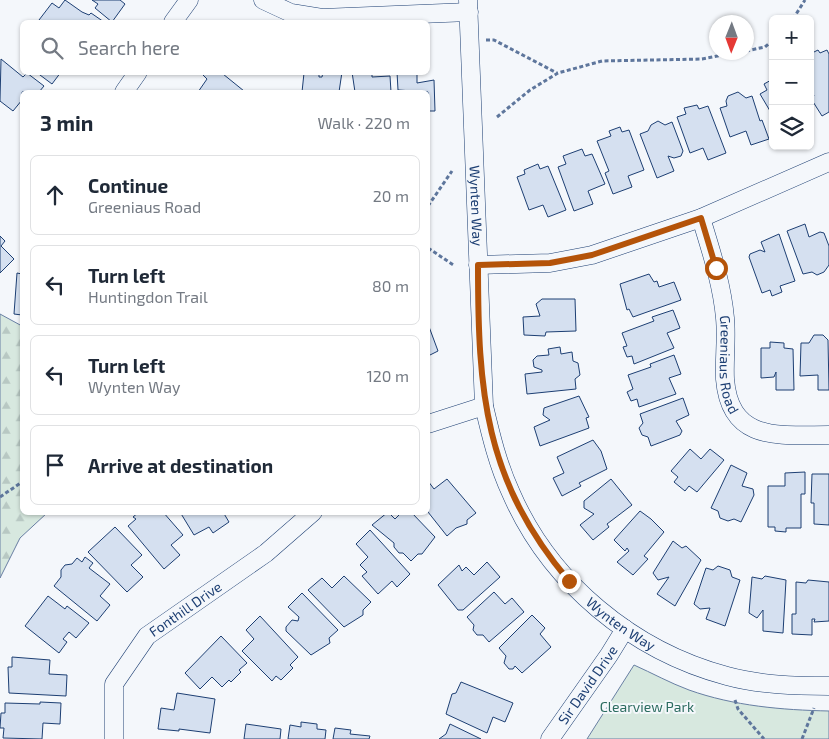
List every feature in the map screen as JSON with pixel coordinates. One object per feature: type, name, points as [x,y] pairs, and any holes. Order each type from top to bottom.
[{"type":"street","points":[[175,20],[189,0]]},
{"type":"street","points":[[263,0],[291,12],[322,18],[468,6]]},
{"type":"street","name":"Wynten Way","points":[[468,6],[471,40],[484,406],[499,464],[511,494],[527,525],[569,581],[624,629],[671,655],[729,677],[770,684],[829,686]]},
{"type":"street","points":[[125,90],[136,75]]},
{"type":"street","points":[[478,265],[550,263],[592,255],[701,218],[829,162]]},
{"type":"street","name":"Greeniaus Road","points":[[701,218],[722,294],[726,320],[725,378],[728,397],[734,411],[740,420],[762,432],[777,435],[829,435]]},
{"type":"street","points":[[430,423],[484,406]]},
{"type":"street","name":"Fonthill Drive","points":[[114,739],[114,684],[147,636],[266,553],[310,515]]},
{"type":"street","name":"Sir David Drive","points":[[550,739],[609,655],[624,629]]},
{"type":"path","points":[[796,15],[805,0]]},
{"type":"path","points":[[471,40],[494,40],[558,73]]},
{"type":"path","points":[[754,49],[765,47],[769,44]]},
{"type":"path","points":[[496,117],[530,90],[558,73],[602,61],[709,58]]},
{"type":"path","points":[[430,203],[452,171]]},
{"type":"path","points":[[430,249],[455,266]]},
{"type":"path","points":[[1,496],[20,483]]},
{"type":"path","points":[[735,700],[738,709],[764,739]]},
{"type":"path","points":[[802,739],[814,708]]},
{"type":"green space","points":[[0,314],[20,325],[20,515],[45,515],[20,538],[0,578]]},
{"type":"green space","name":"Clearview Park","points":[[634,665],[682,687],[723,700],[794,710],[829,711],[829,739],[587,739]]},
{"type":"building","points":[[65,0],[82,12],[89,15],[91,13],[101,20],[39,20],[52,3],[59,8]]},
{"type":"building","points":[[92,0],[120,0],[125,4],[113,20],[110,20],[95,8],[98,4]]},
{"type":"building","points":[[818,50],[820,53],[827,50],[829,54],[829,112],[822,116],[814,103],[814,52]]},
{"type":"building","points":[[1,59],[23,77],[30,75],[44,86],[41,90],[20,90],[20,102],[13,111],[0,101]]},
{"type":"building","points":[[40,75],[59,75],[52,84]]},
{"type":"building","points":[[203,75],[224,75],[243,90],[199,90],[207,79]]},
{"type":"building","points":[[304,75],[319,75],[319,77],[322,77],[322,75],[342,75],[339,90],[302,90]]},
{"type":"building","points":[[352,75],[390,76],[391,90],[355,90]]},
{"type":"building","points":[[397,75],[417,75],[417,83],[434,80],[435,111],[430,111],[430,90],[398,90]]},
{"type":"building","points":[[769,81],[769,109],[760,94],[767,90],[764,84]]},
{"type":"building","points":[[738,92],[746,98],[752,96],[760,121],[762,120],[769,139],[751,145],[746,131],[730,137],[720,108],[727,106],[728,96]]},
{"type":"building","points":[[697,105],[699,109],[708,106],[726,153],[708,160],[703,148],[690,153],[677,117],[686,114],[684,108]]},
{"type":"building","points":[[658,121],[665,125],[672,122],[683,151],[681,156],[674,158],[668,156],[674,171],[657,178],[640,134],[648,131],[651,125]]},
{"type":"building","points":[[620,127],[622,132],[629,130],[644,170],[628,176],[632,187],[613,194],[605,173],[609,171],[597,141],[611,136],[609,131]]},
{"type":"building","points":[[582,149],[585,156],[592,154],[605,184],[588,191],[593,204],[574,211],[558,167],[566,164],[563,156]]},
{"type":"building","points":[[538,164],[540,169],[548,166],[566,210],[548,217],[543,205],[529,210],[517,177],[525,174],[524,170]]},
{"type":"building","points":[[805,224],[809,237],[820,232],[824,233],[829,246],[829,265],[824,272],[817,275],[812,272],[803,274],[787,231]]},
{"type":"building","points":[[779,234],[795,281],[780,286],[782,292],[772,296],[770,290],[762,293],[749,257],[750,254],[760,250],[765,252],[761,242]]},
{"type":"building","points":[[0,236],[5,241],[1,246],[14,259],[0,273]]},
{"type":"building","points":[[17,273],[20,274],[20,315],[14,314]]},
{"type":"building","points":[[649,274],[654,282],[657,281],[659,287],[674,282],[681,300],[633,317],[629,309],[627,310],[620,284]]},
{"type":"building","points":[[542,299],[575,299],[576,331],[546,332],[545,336],[524,335],[523,317],[540,316],[536,304]]},
{"type":"building","points":[[673,310],[680,328],[667,333],[674,348],[634,364],[632,356],[627,357],[623,347],[627,346],[622,333],[654,321],[652,317]]},
{"type":"building","points":[[430,329],[438,351],[430,355]]},
{"type":"building","points":[[814,335],[823,335],[828,340],[829,390],[818,390],[818,375],[800,376],[801,343],[809,343]]},
{"type":"building","points":[[770,342],[784,343],[784,348],[793,349],[794,390],[776,390],[776,372],[774,377],[761,378],[761,348],[770,348]]},
{"type":"building","points":[[560,347],[561,354],[572,352],[573,361],[578,363],[580,375],[575,379],[576,389],[527,394],[525,374],[542,372],[542,370],[534,367],[533,360],[537,356],[549,355],[548,349]]},
{"type":"building","points":[[674,355],[681,374],[669,378],[676,394],[639,407],[637,399],[631,401],[627,392],[633,389],[628,375],[651,367],[650,364]]},
{"type":"building","points":[[579,396],[589,417],[586,418],[589,428],[540,446],[534,427],[550,420],[543,415],[544,408]]},
{"type":"building","points":[[683,398],[689,415],[676,421],[682,431],[680,435],[651,446],[648,437],[642,435],[639,428],[643,423],[640,414]]},
{"type":"building","points":[[593,440],[601,451],[607,469],[579,483],[581,486],[562,496],[553,478],[564,473],[557,457]]},
{"type":"building","points":[[690,449],[701,459],[710,449],[724,460],[697,492],[689,486],[685,491],[674,482],[678,477],[671,471]]},
{"type":"building","points":[[731,465],[747,473],[742,486],[753,489],[754,495],[741,522],[734,519],[728,521],[720,518],[718,511],[711,508]]},
{"type":"building","points":[[805,472],[805,494],[801,494],[801,528],[786,528],[786,532],[775,531],[775,527],[768,527],[768,486],[785,486],[785,473]]},
{"type":"building","points":[[812,474],[829,474],[829,525],[814,524],[814,503],[811,503]]},
{"type":"building","points":[[447,479],[476,513],[467,520],[467,524],[456,528],[447,536],[430,515],[430,484],[434,489]]},
{"type":"building","points":[[611,479],[632,505],[607,524],[609,527],[593,540],[580,525],[594,514],[584,508],[584,501]]},
{"type":"building","points":[[640,511],[664,532],[644,556],[648,559],[633,575],[617,562],[629,551],[627,548],[625,551],[614,540]]},
{"type":"building","points":[[135,515],[166,515],[183,535],[171,545],[180,555],[164,569],[128,526],[136,519],[133,517]]},
{"type":"building","points":[[182,515],[225,515],[229,522],[213,533],[209,527],[194,535]]},
{"type":"building","points":[[384,515],[391,515],[395,519],[399,515],[414,515],[435,537],[422,554],[418,554],[411,561],[403,553],[399,553],[394,547],[394,543],[372,525]]},
{"type":"building","points":[[115,527],[142,555],[131,565],[143,577],[127,592],[88,552]]},
{"type":"building","points":[[370,530],[410,574],[397,587],[392,581],[378,594],[362,576],[367,572],[360,565],[368,557],[356,544]]},
{"type":"building","points":[[673,541],[682,548],[686,546],[701,560],[675,606],[657,594],[669,577],[658,580],[653,573]]},
{"type":"building","points":[[85,557],[93,563],[89,568],[110,584],[100,596],[110,605],[97,621],[54,586],[61,577],[61,570],[65,565],[72,564],[77,558],[82,562]]},
{"type":"building","points":[[487,562],[500,577],[463,610],[458,610],[438,585],[459,565],[462,571],[466,567],[474,575]]},
{"type":"building","points":[[718,566],[730,570],[732,577],[740,580],[725,626],[706,619],[710,608],[700,609],[694,604],[706,568],[713,570]]},
{"type":"building","points":[[344,576],[371,602],[363,610],[363,615],[344,627],[308,590],[322,578],[332,588]]},
{"type":"building","points":[[765,576],[786,580],[783,633],[763,631],[763,610],[757,618],[749,613],[752,577],[762,579]]},
{"type":"building","points":[[808,580],[829,582],[829,621],[814,622],[815,619],[812,619],[812,635],[792,634],[792,614],[796,614],[796,582],[806,583]]},
{"type":"building","points":[[494,592],[505,604],[512,598],[524,612],[489,642],[483,635],[477,635],[473,630],[474,625],[467,617]]},
{"type":"building","points":[[302,593],[338,630],[329,638],[330,643],[311,655],[286,631],[286,627],[292,620],[298,621],[299,617],[288,607]]},
{"type":"building","points":[[48,596],[65,609],[67,606],[89,623],[76,638],[69,632],[63,639],[67,642],[59,653],[25,626]]},
{"type":"building","points":[[532,615],[545,628],[540,634],[551,647],[522,673],[515,666],[513,669],[509,669],[504,663],[506,656],[499,648]]},
{"type":"building","points":[[260,616],[298,657],[290,665],[293,668],[281,680],[276,676],[272,681],[242,651],[254,639],[246,630]]},
{"type":"building","points":[[221,636],[247,663],[239,670],[241,672],[231,682],[229,680],[222,687],[212,677],[200,689],[185,673]]},
{"type":"building","points":[[12,657],[50,660],[49,674],[67,675],[66,696],[9,693],[8,667],[12,667]]},
{"type":"building","points":[[461,682],[513,703],[505,722],[493,717],[487,733],[446,714],[452,694],[456,693]]},
{"type":"building","points":[[177,693],[215,699],[210,733],[179,729],[179,731],[158,729],[161,708],[174,710]]},
{"type":"building","points":[[40,702],[61,703],[60,724],[43,723],[42,739],[3,738],[4,728],[0,728],[1,713],[5,713],[5,703],[40,704]]},
{"type":"building","points":[[301,722],[317,724],[317,729],[326,730],[325,739],[288,739],[290,725],[301,727]]},
{"type":"building","points":[[246,724],[281,729],[280,739],[244,739]]},
{"type":"building","points":[[450,724],[481,739],[439,739],[446,734]]},
{"type":"building","points":[[335,728],[351,730],[350,734],[370,736],[369,739],[333,739]]},
{"type":"route","points":[[569,581],[556,567],[527,525],[511,494],[499,464],[490,433],[484,406],[478,265],[550,263],[592,255],[701,218],[716,268]]}]
